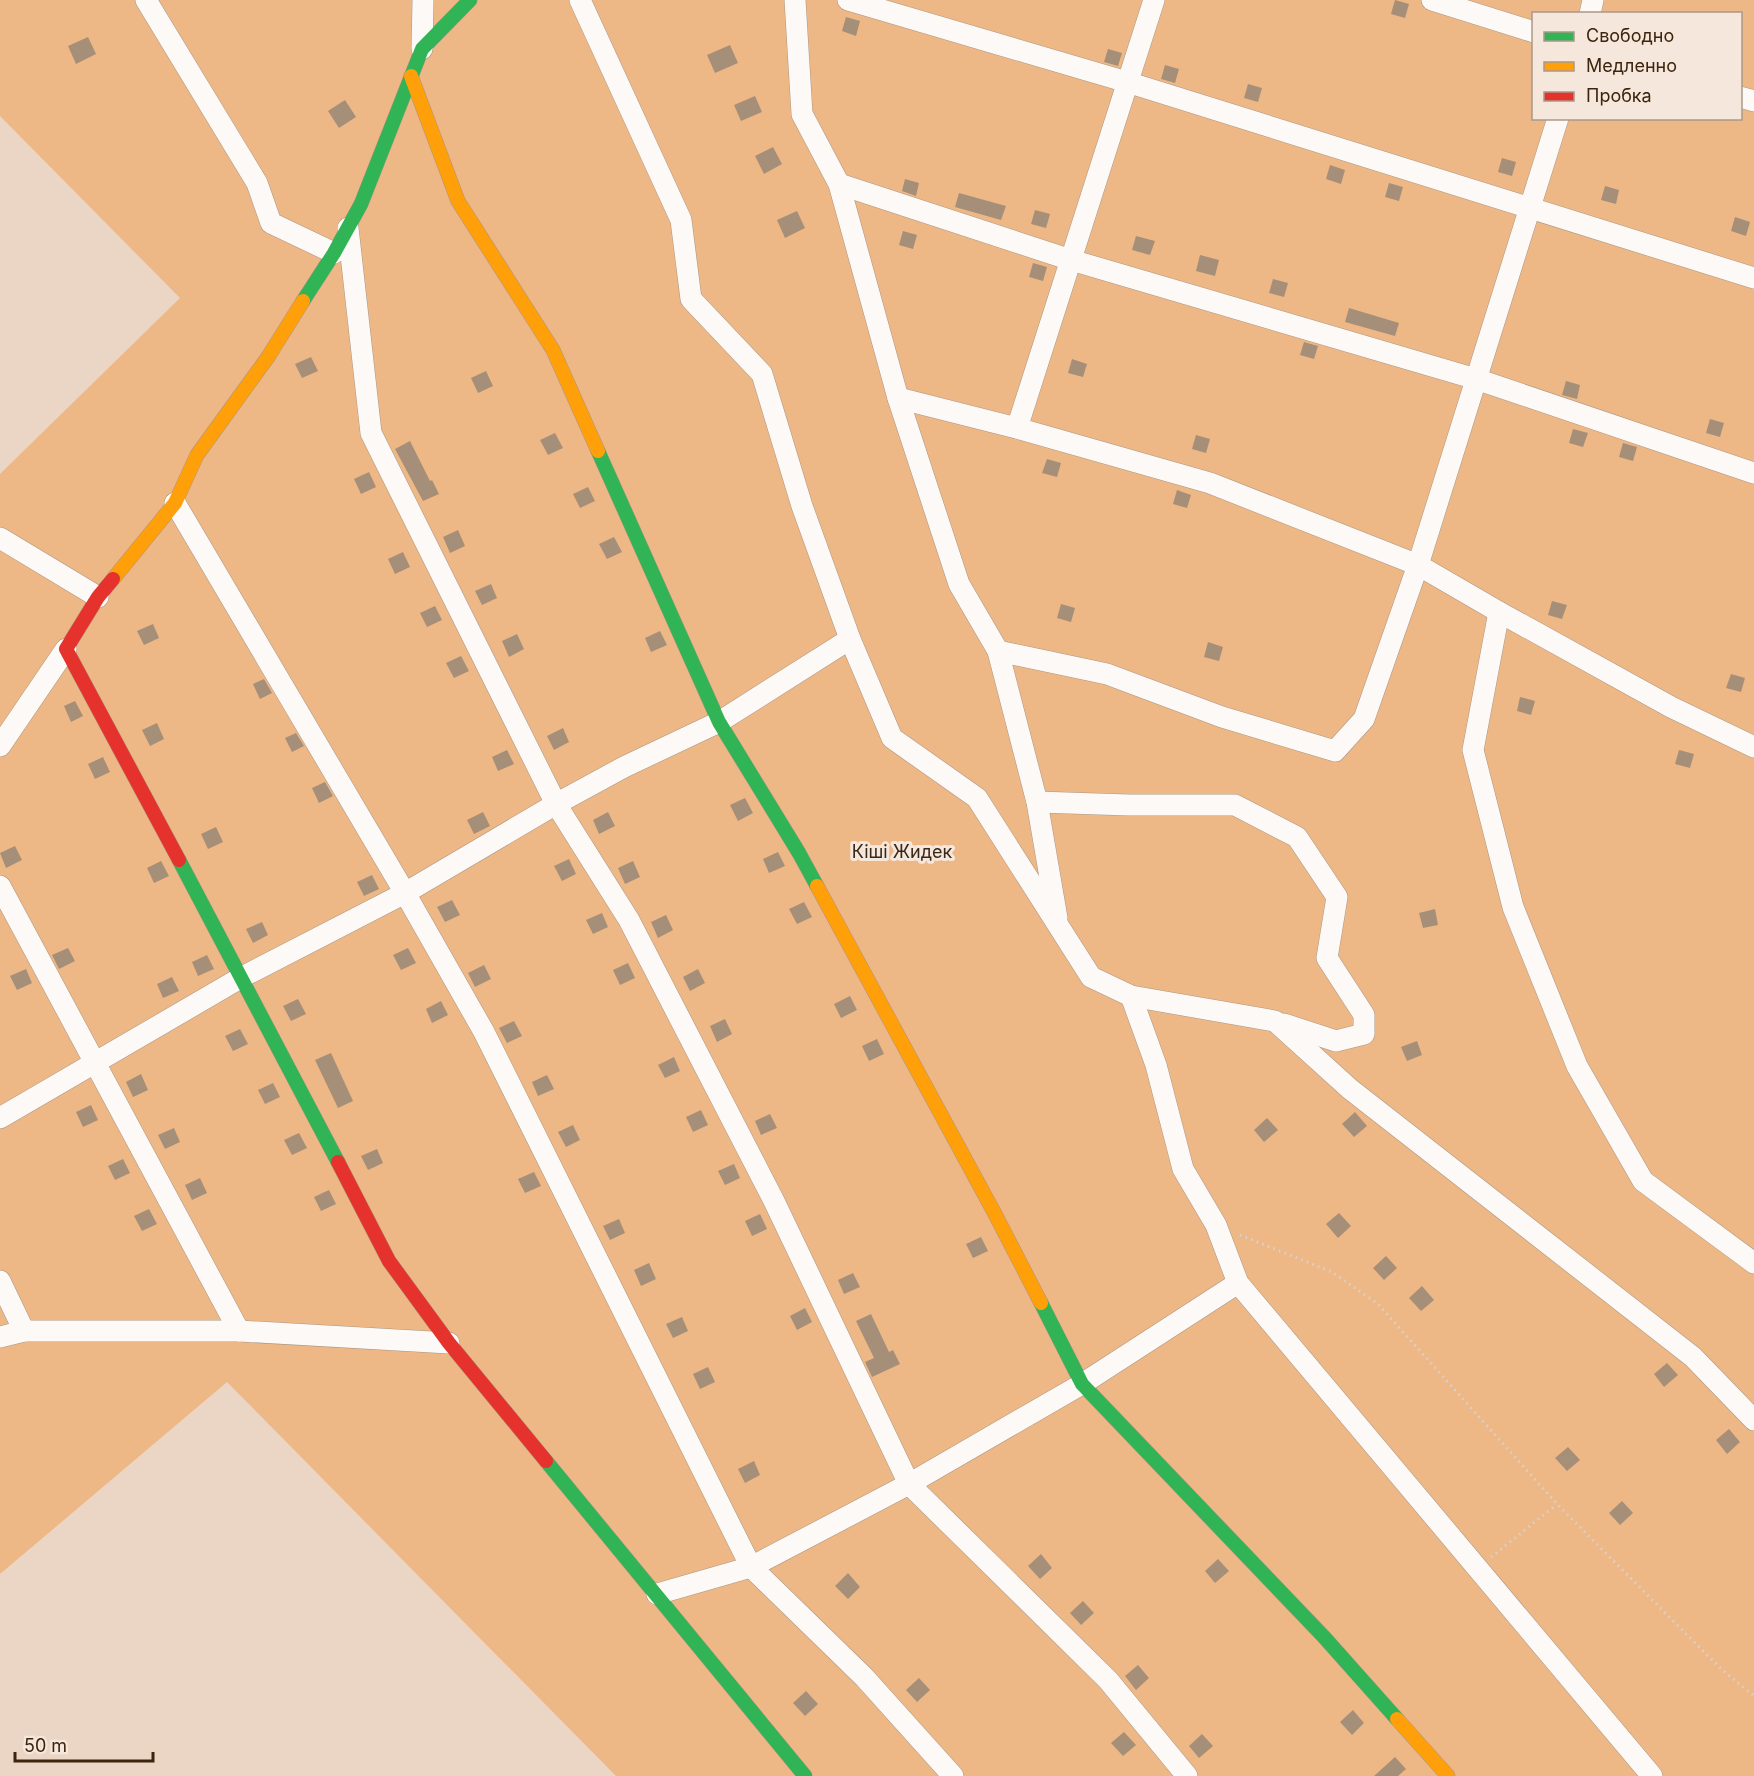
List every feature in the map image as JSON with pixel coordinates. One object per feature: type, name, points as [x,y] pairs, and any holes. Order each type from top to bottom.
[{"type":"street","points":[[146,0],[256,183],[271,223],[334,253]]},
{"type":"street","points":[[0,746],[66,649],[98,597],[175,503],[197,455],[267,357],[334,253],[361,204],[422,49],[423,0]]},
{"type":"street","points":[[422,49],[470,0]]},
{"type":"street","points":[[580,0],[681,220],[691,299],[762,374],[802,506],[850,639],[892,738],[977,798],[1091,977],[1131,996],[1275,1021],[1336,1041],[1364,1034],[1364,1015],[1327,958],[1337,897],[1297,837],[1235,805],[1037,802]]},
{"type":"street","points":[[795,0],[802,114],[839,184],[898,398],[959,584],[998,651],[1037,802],[1059,928]]},
{"type":"street","points":[[848,0],[1127,82],[1754,278]]},
{"type":"street","points":[[1017,428],[1154,0]]},
{"type":"street","points":[[1432,0],[1532,32]]},
{"type":"street","points":[[411,76],[458,201],[553,350],[719,722],[805,863],[995,1214],[1082,1384],[1324,1637],[1448,1776]]},
{"type":"street","points":[[998,651],[1107,674],[1222,717],[1335,751],[1364,719],[1418,565],[1557,120]]},
{"type":"street","points":[[839,184],[1071,260],[1476,379],[1754,473]]},
{"type":"street","points":[[348,228],[371,433],[556,804],[634,930],[774,1201],[909,1484],[1108,1680],[1187,1776]]},
{"type":"street","points":[[898,398],[1017,428],[1210,483],[1418,565],[1671,707],[1754,747]]},
{"type":"street","points":[[175,503],[405,893],[484,1032],[751,1567],[864,1677],[953,1776]]},
{"type":"street","points":[[0,538],[98,597]]},
{"type":"street","points":[[1499,612],[1473,750],[1513,907],[1577,1065],[1643,1181],[1754,1263]]},
{"type":"street","points":[[0,1118],[242,977],[405,893],[624,766],[719,722],[850,639]]},
{"type":"street","points":[[66,649],[242,977],[389,1261],[448,1343],[805,1776]]},
{"type":"street","points":[[0,886],[238,1330]]},
{"type":"street","points":[[1131,996],[1156,1065],[1183,1169],[1216,1225],[1238,1283],[1652,1776]]},
{"type":"street","points":[[1275,1021],[1350,1089],[1693,1357],[1754,1420]]},
{"type":"street","points":[[0,1281],[24,1331]]},
{"type":"street","points":[[657,1594],[751,1567],[909,1484],[1082,1384],[1238,1283]]},
{"type":"street","points":[[0,1337],[24,1331],[238,1330],[448,1343]]},
{"type":"path","points":[[1216,1225],[1332,1272],[1378,1304],[1557,1504],[1721,1669],[1754,1696]]},
{"type":"path","points":[[1478,1568],[1557,1504]]},
{"type":"green space","name":"Кіші Жидек","points":[[0,0],[1754,0],[1754,1776],[616,1776],[227,1382],[0,1574],[0,474],[180,298],[0,116]]},
{"type":"building","points":[[1395,0],[1409,4],[1405,18],[1391,14]]},
{"type":"building","points":[[846,17],[860,21],[856,36],[842,31]]},
{"type":"building","points":[[88,37],[96,54],[76,64],[68,46]]},
{"type":"building","points":[[730,45],[738,63],[715,73],[707,55]]},
{"type":"building","points":[[1108,49],[1122,53],[1118,66],[1104,62]]},
{"type":"building","points":[[1165,65],[1179,69],[1175,83],[1161,79]]},
{"type":"building","points":[[1248,84],[1262,88],[1258,102],[1244,98]]},
{"type":"building","points":[[755,96],[762,112],[741,121],[734,105]]},
{"type":"building","points":[[345,100],[356,117],[339,128],[328,111]]},
{"type":"building","points":[[773,147],[782,164],[764,174],[755,156]]},
{"type":"building","points":[[1502,158],[1516,162],[1512,176],[1498,172]]},
{"type":"building","points":[[1330,165],[1345,170],[1341,184],[1326,179]]},
{"type":"building","points":[[905,179],[919,183],[916,196],[902,191]]},
{"type":"building","points":[[1389,183],[1403,187],[1399,201],[1385,197]]},
{"type":"building","points":[[1605,186],[1619,190],[1616,204],[1601,200]]},
{"type":"building","points":[[959,193],[1006,206],[1001,220],[955,207]]},
{"type":"building","points":[[1035,210],[1050,214],[1046,228],[1031,224]]},
{"type":"building","points":[[797,211],[805,228],[785,238],[777,220]]},
{"type":"building","points":[[1735,217],[1750,222],[1746,236],[1731,231]]},
{"type":"building","points":[[903,231],[917,235],[913,249],[899,245]]},
{"type":"building","points":[[1136,236],[1155,241],[1150,255],[1132,250]]},
{"type":"building","points":[[1200,255],[1219,260],[1215,276],[1196,271]]},
{"type":"building","points":[[1033,263],[1047,267],[1043,281],[1029,277]]},
{"type":"building","points":[[1273,279],[1288,283],[1284,297],[1269,293]]},
{"type":"building","points":[[1349,308],[1399,323],[1395,336],[1345,322]]},
{"type":"building","points":[[1304,342],[1318,346],[1314,359],[1300,355]]},
{"type":"building","points":[[311,357],[318,371],[302,378],[295,364]]},
{"type":"building","points":[[1072,359],[1087,364],[1083,377],[1068,373]]},
{"type":"building","points":[[486,371],[493,386],[478,393],[471,378]]},
{"type":"building","points":[[1566,381],[1580,385],[1577,399],[1562,395]]},
{"type":"building","points":[[1710,419],[1724,423],[1720,437],[1706,433]]},
{"type":"building","points":[[1573,429],[1588,433],[1583,447],[1569,443]]},
{"type":"building","points":[[555,433],[563,448],[548,455],[540,440]]},
{"type":"building","points":[[1196,435],[1210,439],[1206,453],[1192,449]]},
{"type":"building","points":[[410,441],[439,494],[423,501],[395,449]]},
{"type":"building","points":[[1623,443],[1637,447],[1633,461],[1619,457]]},
{"type":"building","points":[[1047,459],[1061,463],[1057,477],[1042,473]]},
{"type":"building","points":[[369,472],[376,487],[361,494],[354,479]]},
{"type":"building","points":[[588,487],[595,501],[580,508],[573,494]]},
{"type":"building","points":[[1177,490],[1191,495],[1187,508],[1173,504]]},
{"type":"building","points":[[458,530],[465,546],[450,553],[443,537]]},
{"type":"building","points":[[614,537],[622,552],[607,559],[599,544]]},
{"type":"building","points":[[403,552],[410,567],[395,574],[388,559]]},
{"type":"building","points":[[491,584],[497,598],[482,605],[475,591]]},
{"type":"building","points":[[1552,601],[1567,605],[1562,619],[1548,615]]},
{"type":"building","points":[[1061,604],[1075,608],[1071,622],[1057,618]]},
{"type":"building","points":[[435,606],[442,620],[427,627],[420,613]]},
{"type":"building","points":[[153,624],[159,638],[144,645],[137,631]]},
{"type":"building","points":[[660,631],[667,645],[651,652],[645,638]]},
{"type":"building","points":[[517,634],[524,649],[509,657],[502,641]]},
{"type":"building","points":[[1208,642],[1223,647],[1219,661],[1204,657]]},
{"type":"building","points":[[461,656],[469,671],[454,678],[446,663]]},
{"type":"building","points":[[1731,674],[1745,678],[1741,692],[1726,688]]},
{"type":"building","points":[[264,679],[272,693],[260,699],[253,684]]},
{"type":"building","points":[[1520,697],[1535,701],[1531,715],[1517,711]]},
{"type":"building","points":[[75,701],[83,716],[71,722],[64,706]]},
{"type":"building","points":[[157,723],[164,739],[150,746],[142,730]]},
{"type":"building","points":[[563,728],[569,742],[554,750],[547,736]]},
{"type":"building","points":[[296,733],[304,746],[292,752],[285,738]]},
{"type":"building","points":[[507,750],[514,764],[498,771],[492,757]]},
{"type":"building","points":[[1679,750],[1694,754],[1690,768],[1675,764]]},
{"type":"building","points":[[103,757],[110,772],[95,779],[88,764]]},
{"type":"building","points":[[325,782],[333,796],[319,803],[312,788]]},
{"type":"building","points":[[745,798],[753,813],[738,821],[730,805]]},
{"type":"building","points":[[483,812],[490,826],[474,834],[467,820]]},
{"type":"building","points":[[608,812],[615,826],[599,834],[593,820]]},
{"type":"building","points":[[216,827],[223,842],[208,849],[201,834]]},
{"type":"building","points":[[15,846],[22,860],[6,868],[0,853]]},
{"type":"building","points":[[778,852],[785,866],[769,873],[763,859]]},
{"type":"building","points":[[569,859],[576,874],[562,881],[554,866]]},
{"type":"building","points":[[161,861],[169,876],[154,883],[147,868]]},
{"type":"building","points":[[633,861],[640,877],[625,884],[618,868]]},
{"type":"building","points":[[372,875],[379,889],[364,896],[357,882]]},
{"type":"building","points":[[452,900],[460,915],[445,922],[437,907]]},
{"type":"building","points":[[804,902],[812,917],[797,924],[789,909]]},
{"type":"building","points":[[1435,909],[1438,925],[1423,928],[1419,913]]},
{"type":"building","points":[[602,913],[608,927],[593,934],[586,920]]},
{"type":"building","points":[[666,915],[673,930],[658,938],[651,922]]},
{"type":"building","points":[[262,922],[268,935],[253,943],[246,929]]},
{"type":"building","points":[[68,948],[75,961],[59,969],[52,955]]},
{"type":"building","points":[[408,948],[416,963],[401,970],[393,955]]},
{"type":"building","points":[[207,955],[214,969],[198,976],[192,962]]},
{"type":"building","points":[[628,963],[635,978],[620,985],[613,970]]},
{"type":"building","points":[[484,965],[491,979],[475,987],[468,973]]},
{"type":"building","points":[[26,969],[32,983],[17,990],[10,976]]},
{"type":"building","points":[[698,969],[705,983],[690,991],[683,977]]},
{"type":"building","points":[[172,977],[179,991],[163,998],[157,984]]},
{"type":"building","points":[[850,996],[857,1010],[841,1018],[834,1004]]},
{"type":"building","points":[[298,999],[306,1014],[291,1021],[283,1006]]},
{"type":"building","points":[[441,1001],[448,1015],[432,1023],[426,1009]]},
{"type":"building","points":[[725,1019],[732,1034],[717,1042],[710,1026]]},
{"type":"building","points":[[514,1021],[522,1036],[507,1043],[499,1028]]},
{"type":"building","points":[[240,1029],[248,1044],[233,1051],[225,1036]]},
{"type":"building","points":[[877,1039],[884,1054],[869,1061],[862,1046]]},
{"type":"building","points":[[1417,1041],[1422,1055],[1407,1061],[1401,1047]]},
{"type":"building","points":[[331,1053],[353,1101],[338,1108],[315,1060]]},
{"type":"building","points":[[674,1057],[680,1071],[665,1078],[658,1065]]},
{"type":"building","points":[[141,1074],[148,1090],[133,1097],[126,1082]]},
{"type":"building","points":[[547,1075],[554,1089],[538,1096],[532,1082]]},
{"type":"building","points":[[273,1083],[280,1097],[265,1104],[258,1090]]},
{"type":"building","points":[[91,1105],[98,1120],[83,1127],[76,1112]]},
{"type":"building","points":[[701,1110],[708,1125],[693,1132],[686,1117]]},
{"type":"building","points":[[1355,1112],[1367,1126],[1354,1137],[1342,1124]]},
{"type":"building","points":[[770,1114],[777,1128],[761,1135],[755,1121]]},
{"type":"building","points":[[1267,1118],[1278,1130],[1264,1142],[1254,1130]]},
{"type":"building","points":[[573,1125],[580,1140],[566,1147],[558,1132]]},
{"type":"building","points":[[174,1128],[180,1142],[165,1149],[158,1135]]},
{"type":"building","points":[[299,1133],[307,1148],[292,1155],[284,1140]]},
{"type":"building","points":[[377,1149],[383,1163],[368,1170],[361,1156]]},
{"type":"building","points":[[123,1159],[130,1173],[115,1180],[108,1166]]},
{"type":"building","points":[[734,1164],[740,1178],[725,1185],[718,1171]]},
{"type":"building","points":[[534,1172],[541,1186],[525,1193],[518,1179]]},
{"type":"building","points":[[200,1178],[207,1193],[192,1200],[185,1185]]},
{"type":"building","points":[[329,1190],[336,1204],[321,1211],[314,1197]]},
{"type":"building","points":[[149,1209],[157,1224],[142,1231],[134,1216]]},
{"type":"building","points":[[1339,1213],[1351,1226],[1338,1238],[1326,1224]]},
{"type":"building","points":[[760,1214],[767,1229],[752,1236],[745,1221]]},
{"type":"building","points":[[619,1219],[625,1233],[610,1240],[603,1226]]},
{"type":"building","points":[[981,1237],[988,1251],[973,1258],[966,1244]]},
{"type":"building","points":[[1386,1256],[1397,1268],[1384,1280],[1373,1268]]},
{"type":"building","points":[[649,1263],[656,1279],[641,1286],[634,1270]]},
{"type":"building","points":[[853,1273],[860,1287],[844,1294],[838,1280]]},
{"type":"building","points":[[1422,1286],[1434,1300],[1421,1311],[1409,1298]]},
{"type":"building","points":[[805,1308],[812,1322],[797,1330],[790,1316]]},
{"type":"building","points":[[871,1314],[889,1352],[893,1350],[900,1364],[872,1377],[865,1362],[874,1358],[856,1321]]},
{"type":"building","points":[[682,1317],[688,1331],[673,1338],[666,1324]]},
{"type":"building","points":[[1667,1363],[1678,1375],[1664,1387],[1654,1374]]},
{"type":"building","points":[[708,1367],[715,1382],[700,1389],[693,1374]]},
{"type":"building","points":[[1729,1429],[1740,1442],[1727,1454],[1716,1440]]},
{"type":"building","points":[[1568,1447],[1580,1460],[1567,1471],[1555,1458]]},
{"type":"building","points":[[754,1461],[760,1475],[745,1483],[738,1469]]},
{"type":"building","points":[[1622,1501],[1633,1513],[1620,1525],[1609,1513]]},
{"type":"building","points":[[1041,1554],[1052,1568],[1040,1579],[1028,1566]]},
{"type":"building","points":[[1218,1559],[1229,1571],[1215,1583],[1205,1571]]},
{"type":"building","points":[[848,1573],[860,1587],[848,1599],[835,1586]]},
{"type":"building","points":[[1083,1601],[1094,1613],[1081,1625],[1070,1613]]},
{"type":"building","points":[[1138,1665],[1149,1678],[1136,1690],[1125,1676]]},
{"type":"building","points":[[919,1678],[930,1690],[917,1702],[906,1690]]},
{"type":"building","points":[[806,1691],[818,1704],[805,1716],[793,1703]]},
{"type":"building","points":[[1353,1710],[1364,1723],[1352,1735],[1340,1722]]},
{"type":"building","points":[[1124,1732],[1136,1745],[1123,1756],[1111,1743]]},
{"type":"building","points":[[1202,1734],[1213,1746],[1199,1758],[1189,1746]]},
{"type":"building","points":[[1395,1757],[1406,1769],[1398,1776],[1374,1776]]},
{"type":"traffic: fast","points":[[303,301],[334,253],[361,204],[422,49],[470,0]]},
{"type":"traffic: fast","points":[[598,451],[719,722],[817,886]]},
{"type":"traffic: fast","points":[[179,860],[338,1162]]},
{"type":"traffic: fast","points":[[1041,1303],[1082,1384],[1324,1637],[1397,1719]]},
{"type":"traffic: fast","points":[[546,1461],[805,1776]]},
{"type":"traffic: slow","points":[[411,76],[458,201],[553,350],[598,451]]},
{"type":"traffic: slow","points":[[113,579],[175,503],[197,455],[268,357],[303,301]]},
{"type":"traffic: slow","points":[[817,886],[1041,1303]]},
{"type":"traffic: slow","points":[[1397,1719],[1448,1776]]},
{"type":"traffic: jam","points":[[113,579],[98,597],[66,649],[179,860]]},
{"type":"traffic: jam","points":[[338,1162],[389,1261],[449,1343],[546,1461]]}]
